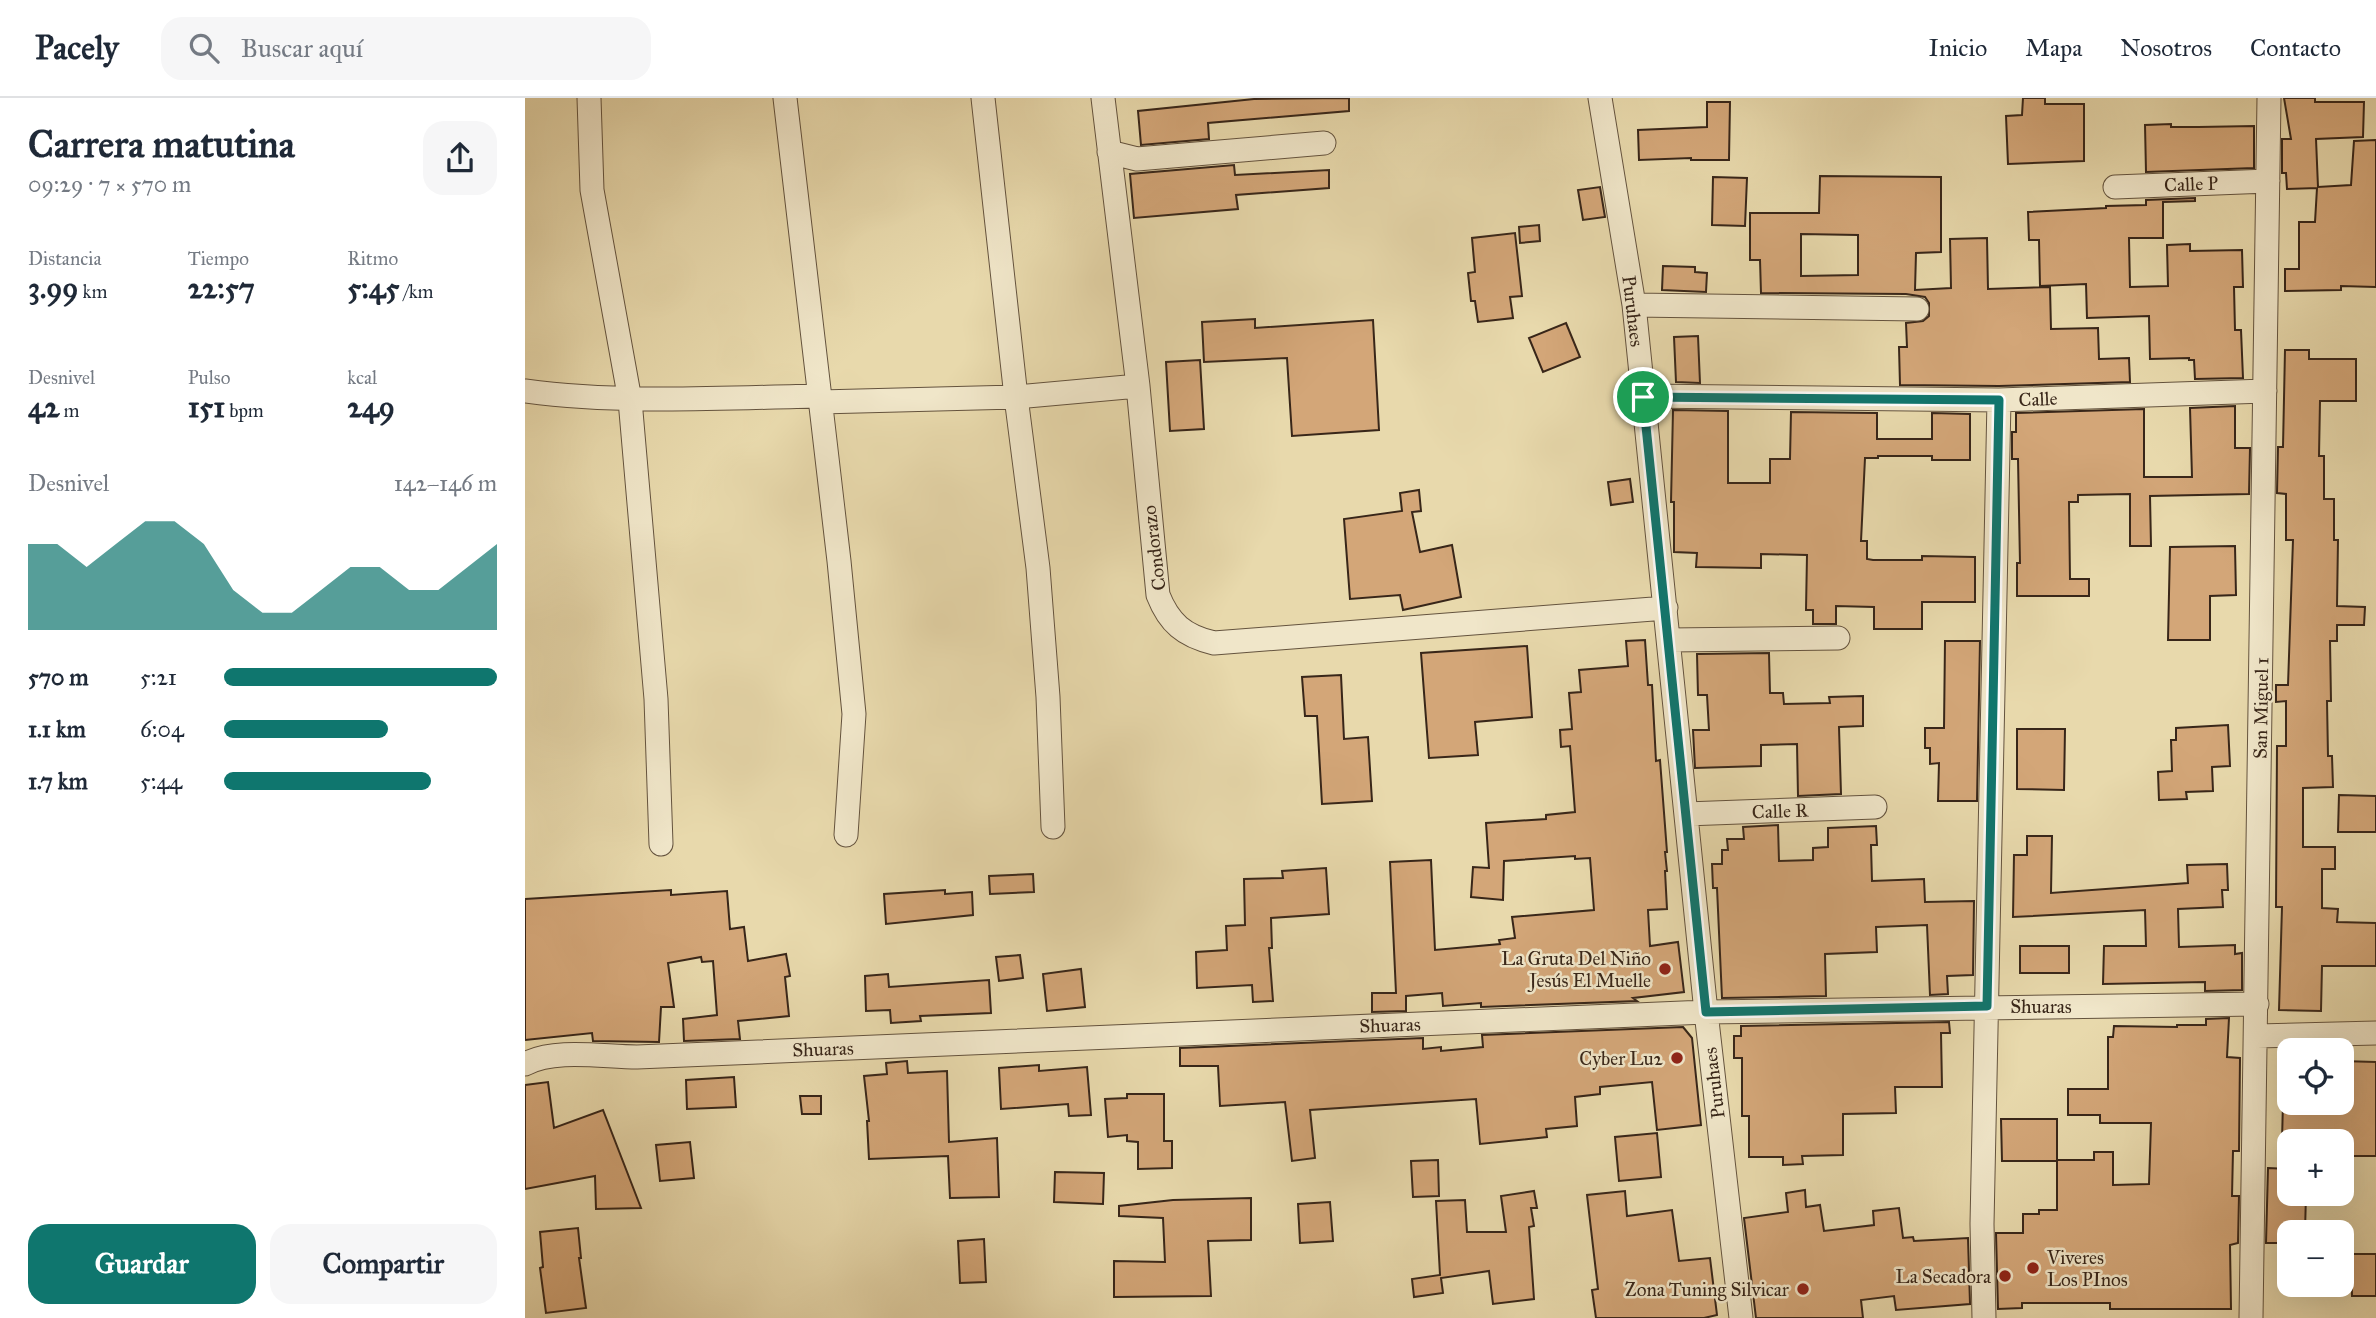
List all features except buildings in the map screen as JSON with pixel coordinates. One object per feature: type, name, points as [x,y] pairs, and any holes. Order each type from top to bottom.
[{"type":"street","points":[[589,98],[592,190],[630,400],[656,699],[661,844]]},
{"type":"street","points":[[785,98],[839,561],[853,714],[846,835]]},
{"type":"street","points":[[983,98],[1038,568],[1048,697],[1053,827]]},
{"type":"street","name":"Condorazo","points":[[1103,98],[1138,386],[1158,595],[1165,613],[1178,628],[1195,639],[1214,643],[1666,608]]},
{"type":"street","name":"Puruhaes","points":[[1600,98],[1634,305],[1706,1012],[1741,1318]]},
{"type":"street","name":"San Miguel 1","points":[[2251,1318],[2269,98]]},
{"type":"street","points":[[1109,152],[1137,159],[1324,143]]},
{"type":"street","name":"Calle P","points":[[2115,187],[2268,181]]},
{"type":"street","points":[[1634,305],[1917,310]]},
{"type":"street","points":[[820,402],[1016,397],[1138,386]]},
{"type":"street","points":[[525,391],[577,398],[630,400],[818,397],[820,402]]},
{"type":"street","name":"Calle","points":[[1643,397],[1999,400],[2265,391]]},
{"type":"street","points":[[1984,1318],[1982,1224],[1999,400]]},
{"type":"street","points":[[1669,640],[1837,638]]},
{"type":"street","name":"Calle R","points":[[1686,814],[1875,807]]},
{"type":"street","name":"Shuaras","points":[[525,1064],[552,1055],[637,1057],[1706,1012],[2257,1004]]},
{"type":"street","points":[[2257,1036],[2376,1033]]},
{"type":"place","name":"La Gruta Del Niño Jesús El Muelle","points":[[1665,969]]},
{"type":"place","name":"Cyber Lu2","points":[[1677,1058]]},
{"type":"place","name":"Viveres Los PInos","points":[[2033,1268]]},
{"type":"place","name":"La Secadora","points":[[2005,1276]]},
{"type":"place","name":"Zona Tuning Silvicar","points":[[1803,1289]]},
{"type":"route","points":[[1643,397],[1999,400],[1987,1006],[1706,1012],[1643,397]]}]
